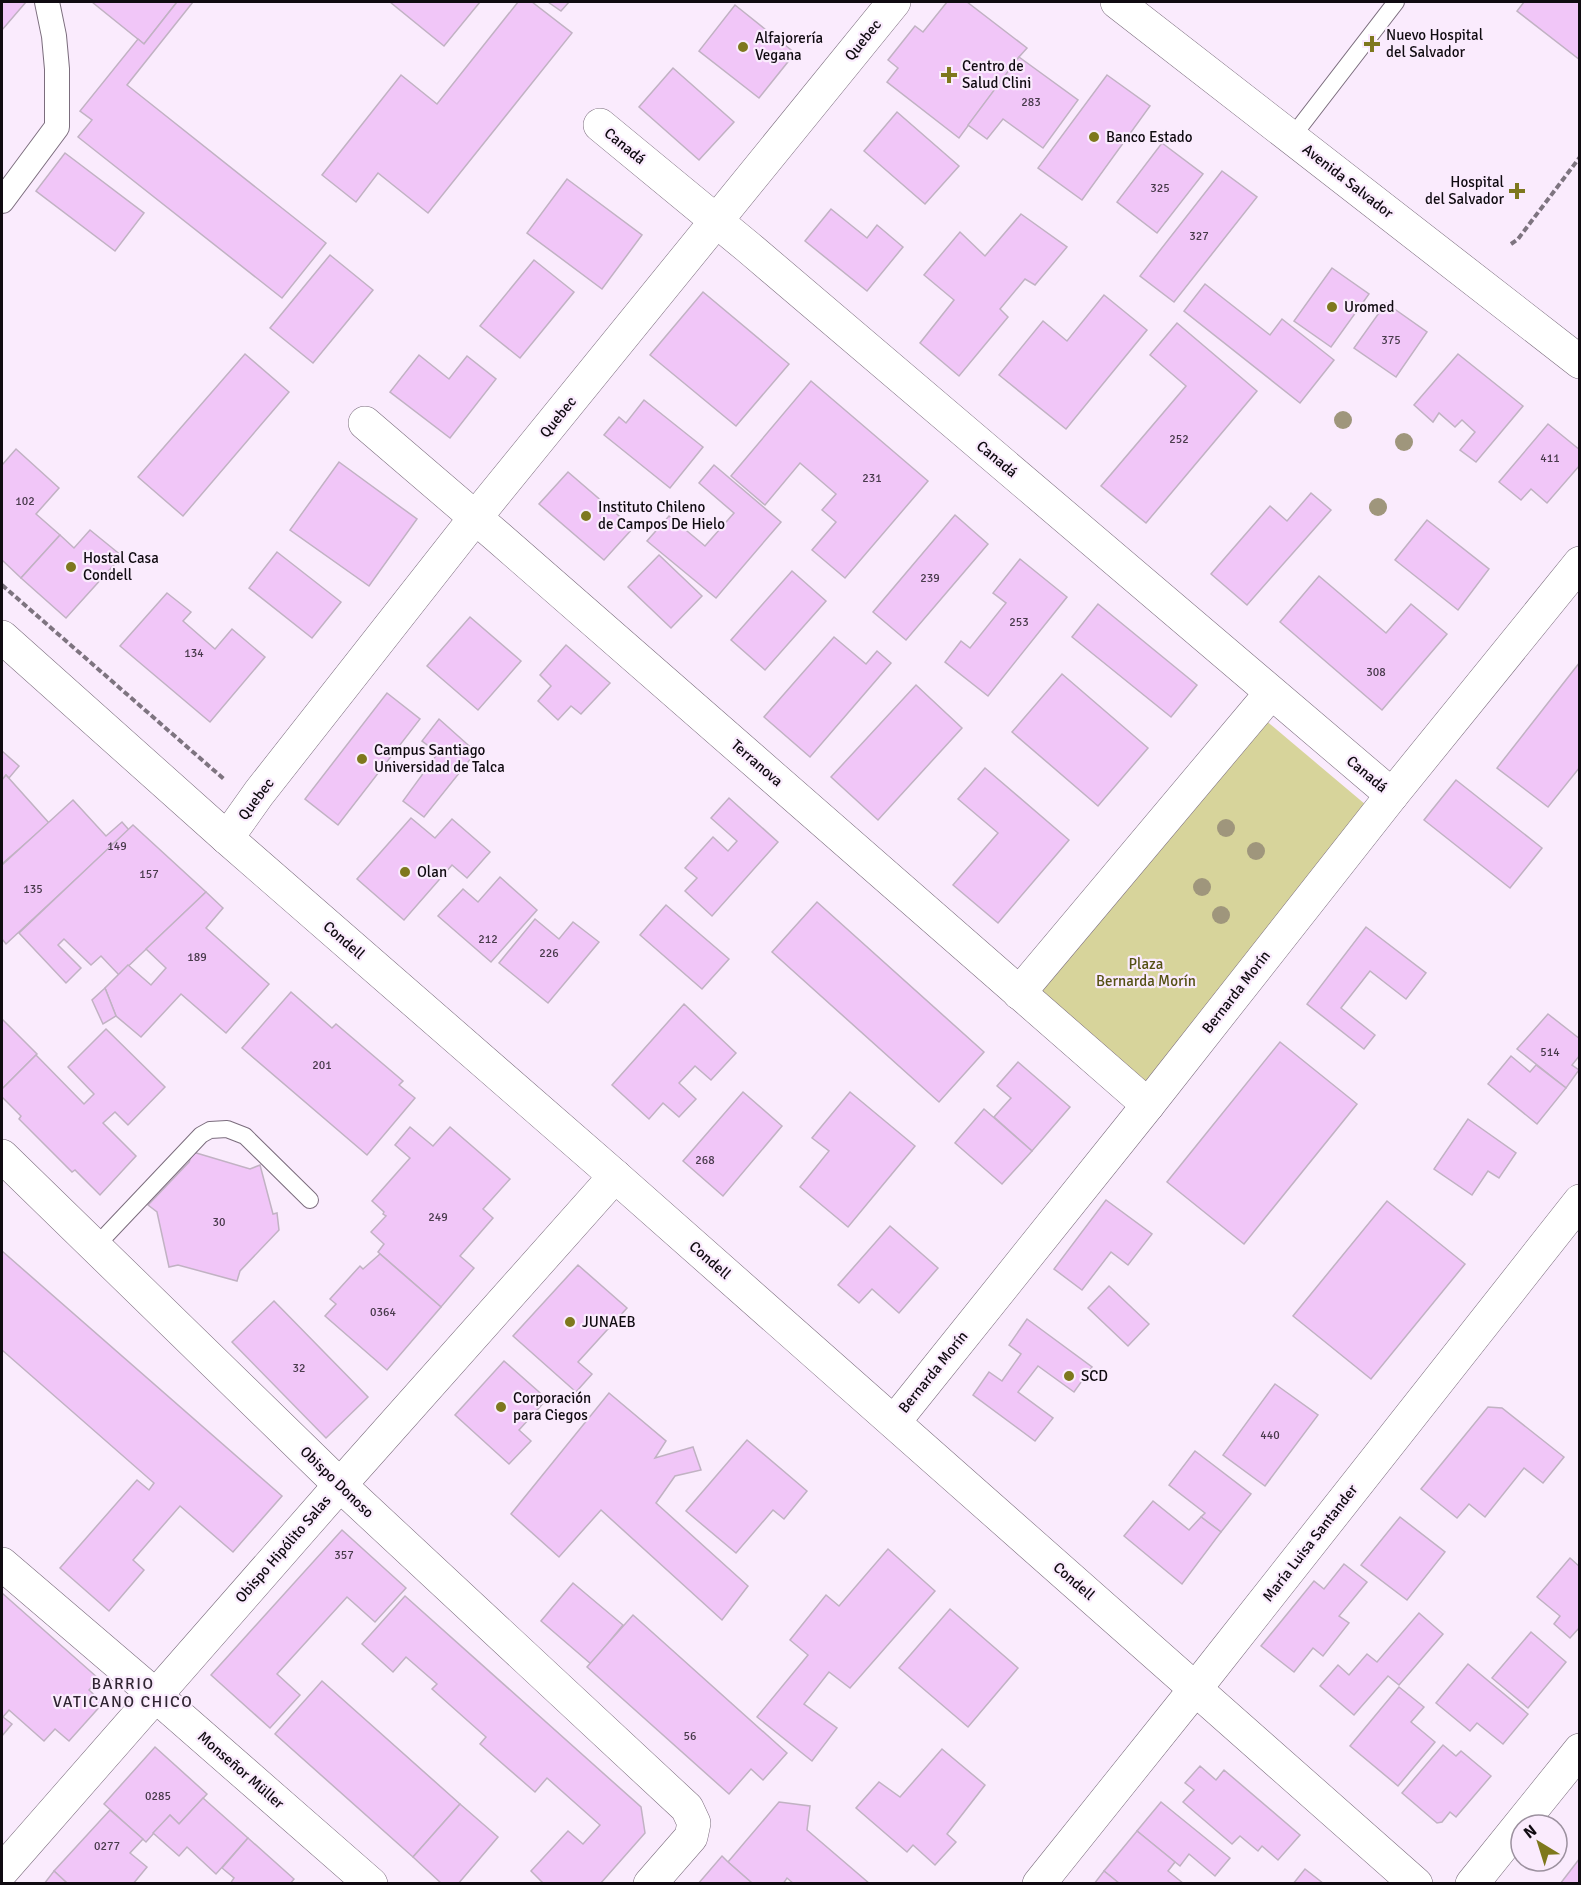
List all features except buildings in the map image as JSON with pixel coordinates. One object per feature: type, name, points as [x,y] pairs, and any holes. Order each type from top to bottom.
[{"type":"street","points":[[2,201],[57,127],[57,69],[54,36],[47,2]]},
{"type":"street","name":"Quebec","points":[[227,838],[475,518],[894,2]]},
{"type":"street","name":"Avenida Salvador","points":[[1117,2],[1580,362]]},
{"type":"street","name":"Canadá","points":[[600,125],[717,221],[1392,795]]},
{"type":"street","name":"Terranova","points":[[365,423],[1148,1105]]},
{"type":"street","name":"Bernarda Morín","points":[[894,1422],[1392,795],[1580,563]]},
{"type":"street","name":"Condell","points":[[2,637],[227,838],[615,1176],[1416,1884]]},
{"type":"street","points":[[1019,993],[1271,693]]},
{"type":"street","name":"Obispo Donoso","points":[[2,1156],[339,1485],[679,1800],[692,1815],[694,1823],[691,1837],[650,1884]]},
{"type":"street","name":"Obispo Hipólito Salas","points":[[2,1870],[339,1485],[615,1176]]},
{"type":"street","name":"María Luisa Santander","points":[[1039,1884],[1580,1201]]},
{"type":"street","name":"Monseñor Müller","points":[[2,1564],[371,1884]]},
{"type":"street","points":[[1472,1884],[1580,1750]]},
{"type":"lane","points":[[1292,137],[1395,2]]},
{"type":"lane","points":[[95,1247],[201,1135],[210,1130],[227,1129],[244,1136],[310,1200]]},
{"type":"path","points":[[1511,244],[1518,239],[1580,157]]},
{"type":"path","points":[[2,585],[232,787]]},
{"type":"green space","name":"Plaza Bernarda Morín","points":[[1264,719],[1372,810],[1146,1087],[1035,991]]},
{"type":"place","name":"Nuevo Hospital del Salvador","points":[[1372,44]]},
{"type":"place","name":"Alfajorería Vegana","points":[[743,47]]},
{"type":"place","name":"Centro de Salud Clini","points":[[949,75]]},
{"type":"place","name":"Banco Estado","points":[[1094,137]]},
{"type":"place","name":"Hospital del Salvador","points":[[1517,191]]},
{"type":"place","name":"Uromed","points":[[1332,307]]},
{"type":"place","name":"Instituto Chileno de Campos De Hielo","points":[[586,516]]},
{"type":"place","name":"Hostal Casa Condell","points":[[71,567]]},
{"type":"place","name":"Campus Santiago Universidad de Talca","points":[[362,759]]},
{"type":"place","name":"Olan","points":[[405,872]]},
{"type":"place","name":"JUNAEB","points":[[570,1322]]},
{"type":"place","name":"SCD","points":[[1069,1376]]},
{"type":"place","name":"Corporación para Ciegos","points":[[501,1407]]},
{"type":"district","name":"BARRIO VATICANO CHICO","points":[[123,1692]]}]
